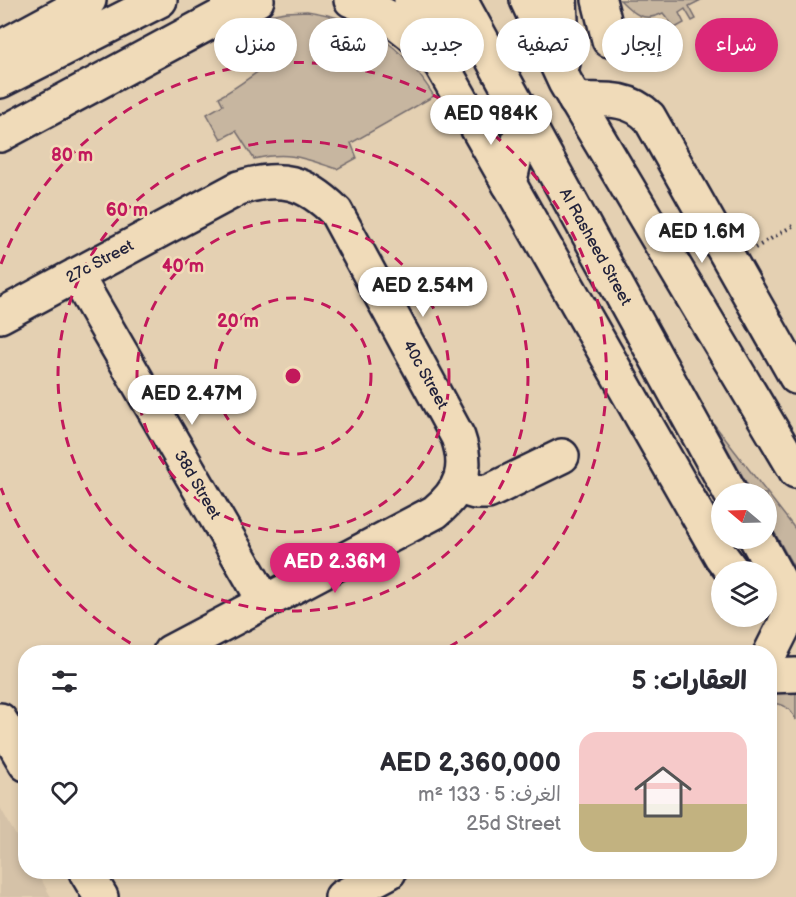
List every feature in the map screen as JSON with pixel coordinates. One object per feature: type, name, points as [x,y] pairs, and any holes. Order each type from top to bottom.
[{"type":"street","points":[[0,48],[89,0]]},
{"type":"street","points":[[0,81],[160,0]]},
{"type":"street","points":[[0,135],[242,5],[257,0]]},
{"type":"street","points":[[351,0],[371,7],[398,22],[421,41],[441,64],[725,561]]},
{"type":"street","points":[[411,0],[487,50]]},
{"type":"street","name":"Al Rasheed Street","points":[[460,0],[725,483]]},
{"type":"street","points":[[527,0],[570,91],[796,471]]},
{"type":"street","points":[[560,0],[570,91]]},
{"type":"street","points":[[599,0],[604,18]]},
{"type":"street","points":[[570,91],[633,104],[649,117],[796,377]]},
{"type":"street","points":[[509,184],[524,119]]},
{"type":"street","name":"27c Street","points":[[0,316],[238,188],[259,181],[281,180],[302,186]]},
{"type":"street","name":"40c Street","points":[[302,186],[321,196],[336,212],[458,437],[464,453],[463,470],[458,487]]},
{"type":"street","name":"38d Street","points":[[76,275],[265,602]]},
{"type":"street","points":[[183,645],[435,512],[448,501],[458,487],[475,492],[488,492],[562,456]]},
{"type":"street","points":[[761,549],[786,601],[784,626],[774,645]]},
{"type":"street","points":[[777,676],[796,675]]},
{"type":"street","points":[[90,879],[100,897]]},
{"type":"street","points":[[342,897],[376,879]]},
{"type":"path","points":[[731,262],[796,224]]},
{"type":"shaded area","points":[[620,0],[701,0],[689,6],[695,18],[692,21],[685,9],[679,13],[682,18],[667,18],[663,13],[645,17],[630,9]]},
{"type":"shaded area","points":[[307,11],[338,18],[309,18],[309,72],[388,72],[388,43],[400,53],[400,72],[417,72],[434,96],[351,143],[357,158],[337,169],[287,156],[254,159],[236,131],[221,139],[207,114],[223,105],[219,97],[257,72],[297,72],[297,18],[267,18],[268,15]]},
{"type":"shaded area","points":[[713,423],[760,483],[746,483]]},
{"type":"shaded area","points":[[777,506],[796,530],[796,571],[777,537]]},
{"type":"shaded area","points":[[796,689],[796,720],[786,707],[777,704],[777,690]]},
{"type":"shaded area","points":[[0,807],[18,839],[18,879],[41,879],[51,897],[0,897]]}]
